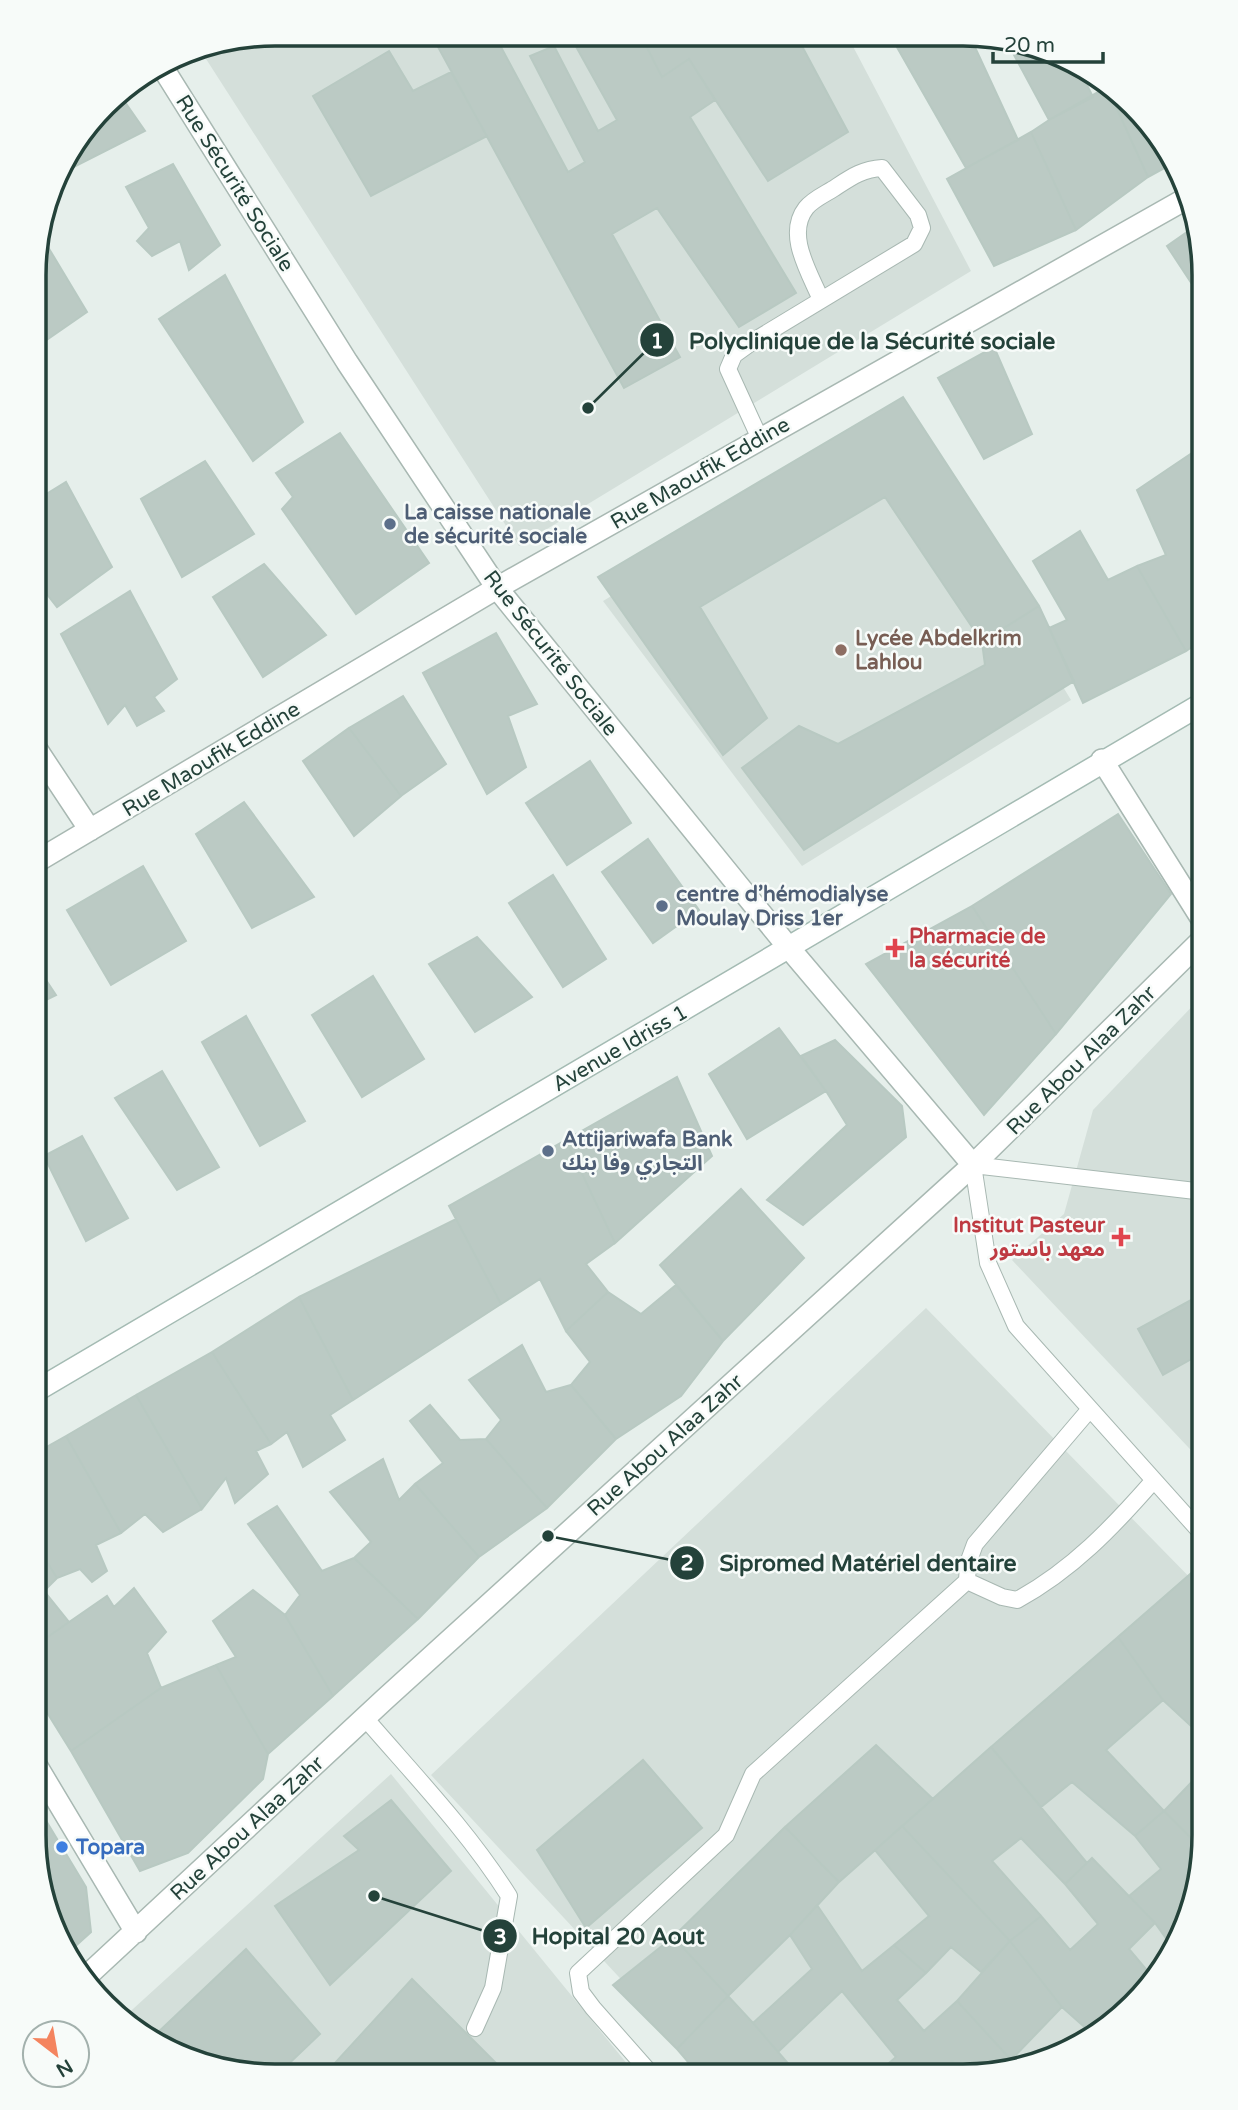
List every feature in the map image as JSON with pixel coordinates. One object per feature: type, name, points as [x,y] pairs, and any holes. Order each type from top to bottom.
[{"type":"street","name":"Rue Sécurité Sociale","points":[[166,73],[347,362],[497,588],[789,948],[974,1166]]},
{"type":"street","name":"Rue Maoufik Eddine","points":[[46,856],[497,588],[1180,202]]},
{"type":"street","name":"Avenue Idriss 1","points":[[46,1385],[1192,709]]},
{"type":"street","points":[[1102,760],[1192,903]]},
{"type":"street","points":[[46,764],[90,830]]},
{"type":"street","name":"Rue Abou Alaa Zahr","points":[[91,1972],[365,1718],[974,1166],[1192,950]]},
{"type":"street","points":[[46,1782],[136,1932]]},
{"type":"lane","points":[[760,439],[728,369],[734,355],[914,244],[922,228],[918,215],[882,168],[857,173],[807,206],[799,222],[797,238],[821,300]]},
{"type":"lane","points":[[1192,1190],[974,1166],[988,1263],[1016,1326],[1192,1523]]},
{"type":"lane","points":[[642,2064],[581,1992],[578,1973],[726,1835],[753,1774],[967,1581],[968,1563],[975,1544],[1090,1409]]},
{"type":"lane","points":[[967,1581],[1002,1597],[1017,1600],[1073,1564],[1111,1530],[1154,1480]]},
{"type":"lane","points":[[365,1718],[445,1808],[509,1896],[494,1988],[475,2028]]},
{"type":"shaded area","points":[[275,46],[853,46],[971,271],[519,546],[205,57],[245,47]]},
{"type":"shaded area","name":"Lycée Abdelkrim Lahlou","points":[[903,424],[1071,700],[802,866],[603,601]]},
{"type":"shaded area","name":"Institut Pasteur معهد باستور","points":[[1192,1007],[1192,1451],[1012,1260],[1064,1214],[1093,1110]]},
{"type":"shaded area","points":[[926,1308],[1192,1580],[1192,1850],[1180,1909],[1169,1937],[1154,1963],[1114,2008],[1065,2041],[1008,2060],[978,2064],[700,2064],[431,1775]]},
{"type":"shaded area","points":[[391,1774],[627,2064],[245,2063],[187,2047],[160,2034],[130,2012]]},
{"type":"building","points":[[438,46],[500,46],[568,172],[585,162],[530,56],[554,46],[598,131],[617,120],[576,46],[646,46],[662,77],[689,59],[715,100],[690,117],[796,293],[739,327],[657,208],[612,234],[680,357],[624,388]]},
{"type":"building","points":[[646,46],[802,46],[848,132],[768,181],[689,59],[662,77]]},
{"type":"building","points":[[896,46],[975,46],[1018,140],[966,168]]},
{"type":"building","points":[[389,51],[413,91],[451,72],[487,136],[371,196],[313,96]]},
{"type":"building","points":[[1012,51],[1051,63],[1085,81],[1093,97],[1049,120]]},
{"type":"building","points":[[1100,91],[1114,103],[1148,177],[1076,230],[1031,132]]},
{"type":"building","points":[[125,102],[145,131],[72,168],[102,124]]},
{"type":"building","points":[[1114,103],[1145,135],[1166,167],[1148,177]]},
{"type":"building","points":[[1031,132],[1076,230],[994,266],[947,179]]},
{"type":"building","points":[[173,164],[220,245],[189,270],[180,241],[152,256],[137,241],[149,228],[126,187]]},
{"type":"building","points":[[1188,231],[1192,284],[1167,246]]},
{"type":"building","points":[[47,245],[87,312],[46,340]]},
{"type":"building","points":[[225,275],[303,422],[253,461],[159,319]]},
{"type":"building","points":[[994,347],[1032,434],[984,459],[938,378]]},
{"type":"building","points":[[903,397],[1039,606],[982,642],[885,497],[700,607],[767,718],[723,755],[598,577]]},
{"type":"building","points":[[340,433],[429,563],[356,614],[282,509],[293,497],[276,473]]},
{"type":"building","points":[[1192,453],[1192,647],[1186,651],[1137,566],[1166,555],[1137,490]]},
{"type":"building","points":[[205,461],[254,534],[182,577],[141,499]]},
{"type":"building","points":[[66,482],[112,567],[57,607],[46,593],[46,494]]},
{"type":"building","points":[[1080,531],[1108,580],[1137,566],[1186,651],[1083,703],[1049,628],[1067,620],[1033,561]]},
{"type":"building","points":[[264,564],[326,635],[263,677],[213,597]]},
{"type":"building","points":[[130,591],[177,679],[154,697],[164,711],[137,726],[125,705],[108,724],[61,634]]},
{"type":"building","points":[[1039,606],[1074,681],[804,850],[742,768],[799,726],[838,744],[985,665],[982,642]]},
{"type":"building","points":[[496,633],[537,704],[508,716],[526,767],[487,794],[423,673]]},
{"type":"building","points":[[403,696],[446,764],[401,796],[349,728]]},
{"type":"building","points":[[349,728],[401,796],[354,836],[303,761]]},
{"type":"building","points":[[590,761],[631,823],[567,865],[526,803]]},
{"type":"building","points":[[244,802],[314,897],[252,928],[196,834]]},
{"type":"building","points":[[1118,814],[1171,894],[1056,1034],[972,906]]},
{"type":"building","points":[[648,839],[699,910],[653,943],[602,872]]},
{"type":"building","points":[[143,866],[186,941],[111,985],[67,910]]},
{"type":"building","points":[[553,875],[606,959],[563,987],[509,903]]},
{"type":"building","points":[[972,906],[1056,1034],[984,1115],[866,964]]},
{"type":"building","points":[[477,937],[532,997],[475,1032],[429,964]]},
{"type":"building","points":[[373,976],[424,1059],[362,1097],[312,1015]]},
{"type":"building","points":[[46,980],[56,995],[46,1000]]},
{"type":"building","points":[[246,1016],[305,1121],[260,1146],[202,1042]]},
{"type":"building","points":[[779,1028],[826,1091],[747,1139],[709,1074]]},
{"type":"building","points":[[835,1040],[902,1106],[906,1137],[803,1225],[767,1200],[847,1125],[801,1056]]},
{"type":"building","points":[[162,1071],[219,1167],[177,1190],[115,1098]]},
{"type":"building","points":[[677,1077],[712,1156],[615,1243],[566,1140]]},
{"type":"building","points":[[82,1136],[128,1218],[86,1241],[46,1160],[46,1155]]},
{"type":"building","points":[[566,1140],[615,1243],[586,1264],[608,1292],[566,1331],[540,1279],[501,1304],[449,1206]]},
{"type":"building","points":[[741,1189],[804,1258],[723,1341],[660,1265]]},
{"type":"building","points":[[456,1219],[501,1304],[353,1400],[299,1297]]},
{"type":"building","points":[[676,1285],[723,1341],[681,1396],[616,1439],[571,1385],[590,1362],[566,1331],[608,1292],[641,1314]]},
{"type":"building","points":[[299,1297],[353,1400],[330,1415],[345,1440],[303,1467],[287,1432],[271,1444],[212,1352]]},
{"type":"building","points":[[1192,1300],[1192,1359],[1163,1375],[1138,1329]]},
{"type":"building","points":[[522,1345],[546,1392],[571,1385],[616,1439],[547,1508],[486,1439],[501,1420],[469,1380]]},
{"type":"building","points":[[212,1352],[271,1444],[256,1451],[268,1474],[235,1503],[226,1478],[202,1509],[136,1395]]},
{"type":"building","points":[[136,1395],[202,1509],[163,1532],[145,1514],[121,1533],[66,1436]]},
{"type":"building","points":[[430,1405],[460,1440],[486,1439],[547,1508],[479,1557],[415,1484],[443,1463],[410,1421]]},
{"type":"building","points":[[66,1436],[121,1533],[96,1545],[107,1571],[92,1582],[80,1569],[57,1578],[46,1560],[46,1447]]},
{"type":"building","points":[[383,1459],[399,1500],[415,1484],[479,1557],[418,1619],[354,1558],[371,1542],[330,1492]]},
{"type":"building","points":[[277,1506],[322,1571],[354,1558],[418,1619],[333,1696],[285,1615],[300,1595],[248,1524]]},
{"type":"building","points":[[46,1560],[57,1578],[46,1589]]},
{"type":"building","points":[[1192,1572],[1192,1727],[1163,1700],[1118,1637]]},
{"type":"building","points":[[134,1588],[166,1632],[147,1653],[161,1688],[71,1751],[46,1711],[46,1638],[107,1596],[114,1607]]},
{"type":"building","points":[[253,1590],[285,1615],[333,1696],[268,1754],[216,1665],[236,1657],[213,1621]]},
{"type":"building","points":[[46,1593],[69,1622],[46,1638]]},
{"type":"building","points":[[1118,1637],[1163,1700],[1106,1750],[1164,1811],[1135,1836],[1072,1782],[1041,1807],[991,1747]]},
{"type":"building","points":[[216,1665],[268,1754],[263,1779],[188,1853],[140,1871],[71,1751],[161,1688]]},
{"type":"building","points":[[876,1745],[933,1799],[839,1882],[785,1827]]},
{"type":"building","points":[[991,1747],[1087,1863],[1065,1884],[1021,1838],[992,1861],[1041,1916],[1010,1941],[902,1826]]},
{"type":"building","points":[[643,1760],[702,1828],[586,1928],[537,1850]]},
{"type":"building","points":[[1192,1782],[1192,1839],[1164,1811]]},
{"type":"building","points":[[391,1800],[451,1871],[330,1985],[275,1906],[359,1850],[344,1836]]},
{"type":"building","points":[[1164,1811],[1192,1839],[1188,1880],[1167,1940],[1129,1896],[1161,1869],[1135,1836]]},
{"type":"building","points":[[46,1821],[86,1887],[91,1932],[75,1947],[63,1923],[47,1865]]},
{"type":"building","points":[[902,1826],[1010,1941],[981,1972],[951,1947],[926,1973],[894,1945],[929,1916],[875,1850]]},
{"type":"building","points":[[785,1827],[839,1882],[728,1996],[673,1937]]},
{"type":"building","points":[[1092,1858],[1155,1923],[1129,1949],[1148,1971],[1114,2008],[1086,2029],[1062,2007],[1010,1941],[1041,1916],[1070,1950],[1098,1924],[1065,1884]]},
{"type":"building","points":[[817,1905],[862,1971],[894,1945],[926,1973],[897,2000],[924,2031],[957,2001],[1011,2059],[978,2064],[955,2064],[952,2061],[949,2064],[888,2064],[896,2057],[842,1991],[778,2052],[753,2023],[812,1969],[790,1935]]},
{"type":"building","points":[[673,1937],[728,1996],[677,2049],[613,1985]]},
{"type":"building","points":[[1010,1941],[1062,2007],[1010,2059],[957,2001]]},
{"type":"building","points":[[246,1949],[320,2034],[289,2064],[275,2064],[245,2063],[216,2057],[158,2032]]},
{"type":"building","points":[[412,1979],[497,2064],[334,2064]]},
{"type":"building","points":[[728,1996],[789,2064],[690,2064],[677,2049]]},
{"type":"place","name":"Polyclinique de la Sécurité sociale","points":[[588,408]]},
{"type":"place","name":"La caisse nationale de sécurité sociale","points":[[390,524]]},
{"type":"place","name":"Lycée Abdelkrim Lahlou","points":[[841,650]]},
{"type":"place","name":"centre d’hémodialyse Moulay Driss 1er","points":[[662,906]]},
{"type":"place","name":"Pharmacie de la sécurité","points":[[895,948]]},
{"type":"place","name":"Attijariwafa Bank التجاري وفا بنك","points":[[548,1151]]},
{"type":"place","name":"Institut Pasteur معهد باستور","points":[[1121,1237]]},
{"type":"place","name":"Sipromed Matériel dentaire","points":[[548,1536]]},
{"type":"place","name":"Topara","points":[[62,1847]]},
{"type":"place","name":"Hopital 20 Aout","points":[[374,1896]]}]
